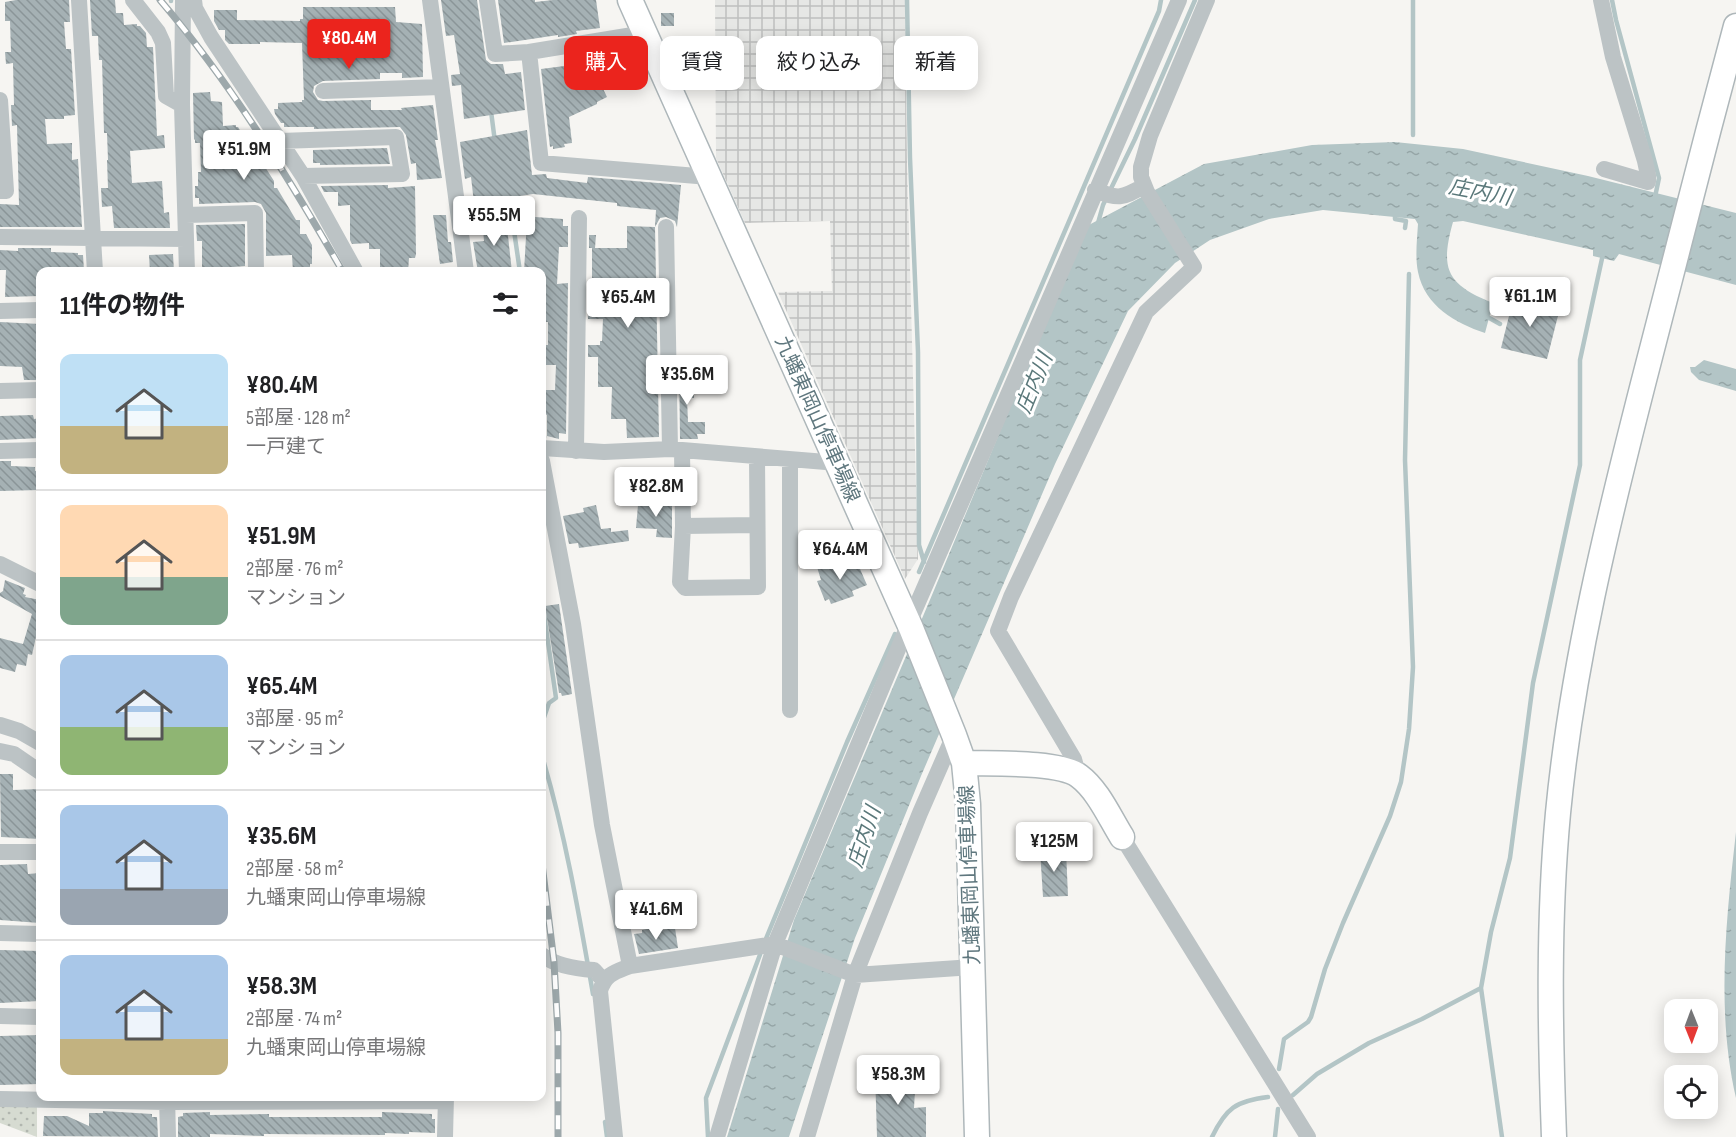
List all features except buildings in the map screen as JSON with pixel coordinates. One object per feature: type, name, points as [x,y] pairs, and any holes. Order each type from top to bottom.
[{"type":"street","points":[[80,0],[95,267]]},
{"type":"street","points":[[133,0],[159,32],[163,43],[165,96],[182,105]]},
{"type":"street","points":[[190,3],[210,0]]},
{"type":"street","points":[[430,0],[465,267]]},
{"type":"street","points":[[487,0],[495,54],[529,52],[645,33]]},
{"type":"street","name":"九蟠東岡山停車場線","points":[[630,0],[910,625],[953,730],[964,764],[968,804],[977,1137]]},
{"type":"street","points":[[717,1137],[770,946],[1103,193],[1179,0]]},
{"type":"street","points":[[1078,774],[1074,759],[998,631],[1011,597],[1146,312],[1194,267],[1146,189],[1141,167],[1207,0]]},
{"type":"street","points":[[1601,0],[1613,57],[1645,161],[1648,182],[1604,170]]},
{"type":"street","points":[[187,267],[182,105],[190,3]]},
{"type":"street","points":[[190,3],[303,176],[353,267]]},
{"type":"street","points":[[1554,1137],[1553,887],[1558,813],[1569,726],[1592,591],[1672,268],[1736,26]]},
{"type":"street","points":[[529,52],[541,163],[709,177]]},
{"type":"street","points":[[323,91],[441,87]]},
{"type":"street","points":[[0,100],[6,191],[0,191]]},
{"type":"street","points":[[280,141],[396,137],[402,174],[303,176]]},
{"type":"street","points":[[1103,193],[1123,198],[1146,189]]},
{"type":"street","points":[[186,215],[255,213],[256,267]]},
{"type":"street","points":[[576,451],[579,218]]},
{"type":"street","points":[[666,226],[676,449],[683,526],[680,582],[685,588],[758,587],[757,457]]},
{"type":"street","points":[[0,237],[186,239]]},
{"type":"street","points":[[0,311],[36,310]]},
{"type":"street","points":[[0,391],[36,390]]},
{"type":"street","points":[[546,448],[604,452],[676,449],[837,463]]},
{"type":"street","points":[[0,451],[36,450]]},
{"type":"street","points":[[790,460],[790,710]]},
{"type":"street","points":[[546,482],[573,624],[603,825],[630,966]]},
{"type":"street","points":[[683,526],[757,525]]},
{"type":"street","points":[[0,564],[36,582]]},
{"type":"street","points":[[0,725],[19,731],[36,741]]},
{"type":"street","points":[[807,1137],[852,974],[953,730]]},
{"type":"street","points":[[0,751],[14,754],[36,769]]},
{"type":"street","points":[[964,764],[1051,766],[1078,774],[1091,787],[1308,1137]]},
{"type":"street","points":[[0,852],[36,852]]},
{"type":"street","points":[[0,933],[36,934]]},
{"type":"street","points":[[546,958],[593,973],[614,973],[630,966],[770,946],[852,974],[973,967]]},
{"type":"street","points":[[593,973],[600,991],[615,1137]]},
{"type":"street","points":[[0,1016],[36,1017]]},
{"type":"street","points":[[0,1099],[36,1099]]},
{"type":"street","points":[[167,1101],[168,1137]]},
{"type":"street","points":[[446,1101],[446,1137]]},
{"type":"shaded area","points":[[715,0],[905,0],[905,36],[894,36],[894,90],[906,90],[918,559],[905,579],[778,292],[832,291],[830,221],[745,223],[716,158],[716,90],[744,90],[744,36],[715,36]]},
{"type":"shaded area","points":[[37,1106],[37,1137],[0,1123],[0,1107]]},
{"type":"water","name":"庄内川","points":[[1395,142],[1463,149],[1588,176],[1736,213],[1736,285],[1619,254],[1614,261],[1593,256],[1593,250],[1463,221],[1453,222],[1447,252],[1450,273],[1465,289],[1493,303],[1485,333],[1443,312],[1427,294],[1418,272],[1416,254],[1418,224],[1415,219],[1323,210],[1269,219],[1210,240],[1175,263],[1128,311],[1055,464],[921,776],[855,938],[789,1137],[727,1137],[794,920],[1085,227],[1204,164],[1312,145]]},
{"type":"water","points":[[1704,360],[1736,369],[1736,391],[1699,380],[1691,372],[1690,367],[1695,367]]},
{"type":"water","points":[[1736,832],[1736,1098],[1726,1032],[1725,965]]},
{"type":"waterway","points":[[907,0],[910,158],[918,352],[919,545],[924,562]]},
{"type":"waterway","points":[[919,572],[1159,11],[1161,0]]},
{"type":"waterway","points":[[1098,223],[1103,205],[1135,139],[1195,0]]},
{"type":"waterway","points":[[1413,0],[1413,135]]},
{"type":"waterway","points":[[1612,0],[1659,178],[1655,197]]},
{"type":"waterway","points":[[491,111],[495,142]]},
{"type":"waterway","points":[[502,195],[504,204],[510,203],[519,267]]},
{"type":"waterway","points":[[1395,211],[1395,219],[1406,221],[1405,228]]},
{"type":"waterway","points":[[1502,1137],[1481,988],[1491,932],[1510,858],[1533,683],[1580,465],[1580,360],[1603,254]]},
{"type":"waterway","points":[[1279,1069],[1284,1039],[1308,1022],[1311,1017],[1325,969],[1390,816],[1401,782],[1409,729],[1413,667],[1405,460],[1409,274]]},
{"type":"waterway","points":[[1484,315],[1500,324]]},
{"type":"waterway","points":[[546,628],[556,698],[549,703],[546,712]]},
{"type":"waterway","points":[[765,941],[847,742],[895,634]]},
{"type":"waterway","points":[[546,770],[565,844],[593,994]]},
{"type":"waterway","points":[[708,1137],[706,1098],[761,952]]},
{"type":"waterway","points":[[1293,1095],[1317,1074],[1369,1043],[1422,1019],[1481,988]]},
{"type":"waterway","points":[[1212,1137],[1222,1119],[1233,1108],[1248,1101],[1268,1097]]},
{"type":"waterway","points":[[1275,1137],[1278,1109]]},
{"type":"waterway","points":[[605,1122],[607,1137]]},
{"type":"railway","points":[[160,0],[235,97],[340,267]]},
{"type":"railway","points":[[546,897],[554,962],[558,1033],[558,1137]]}]
